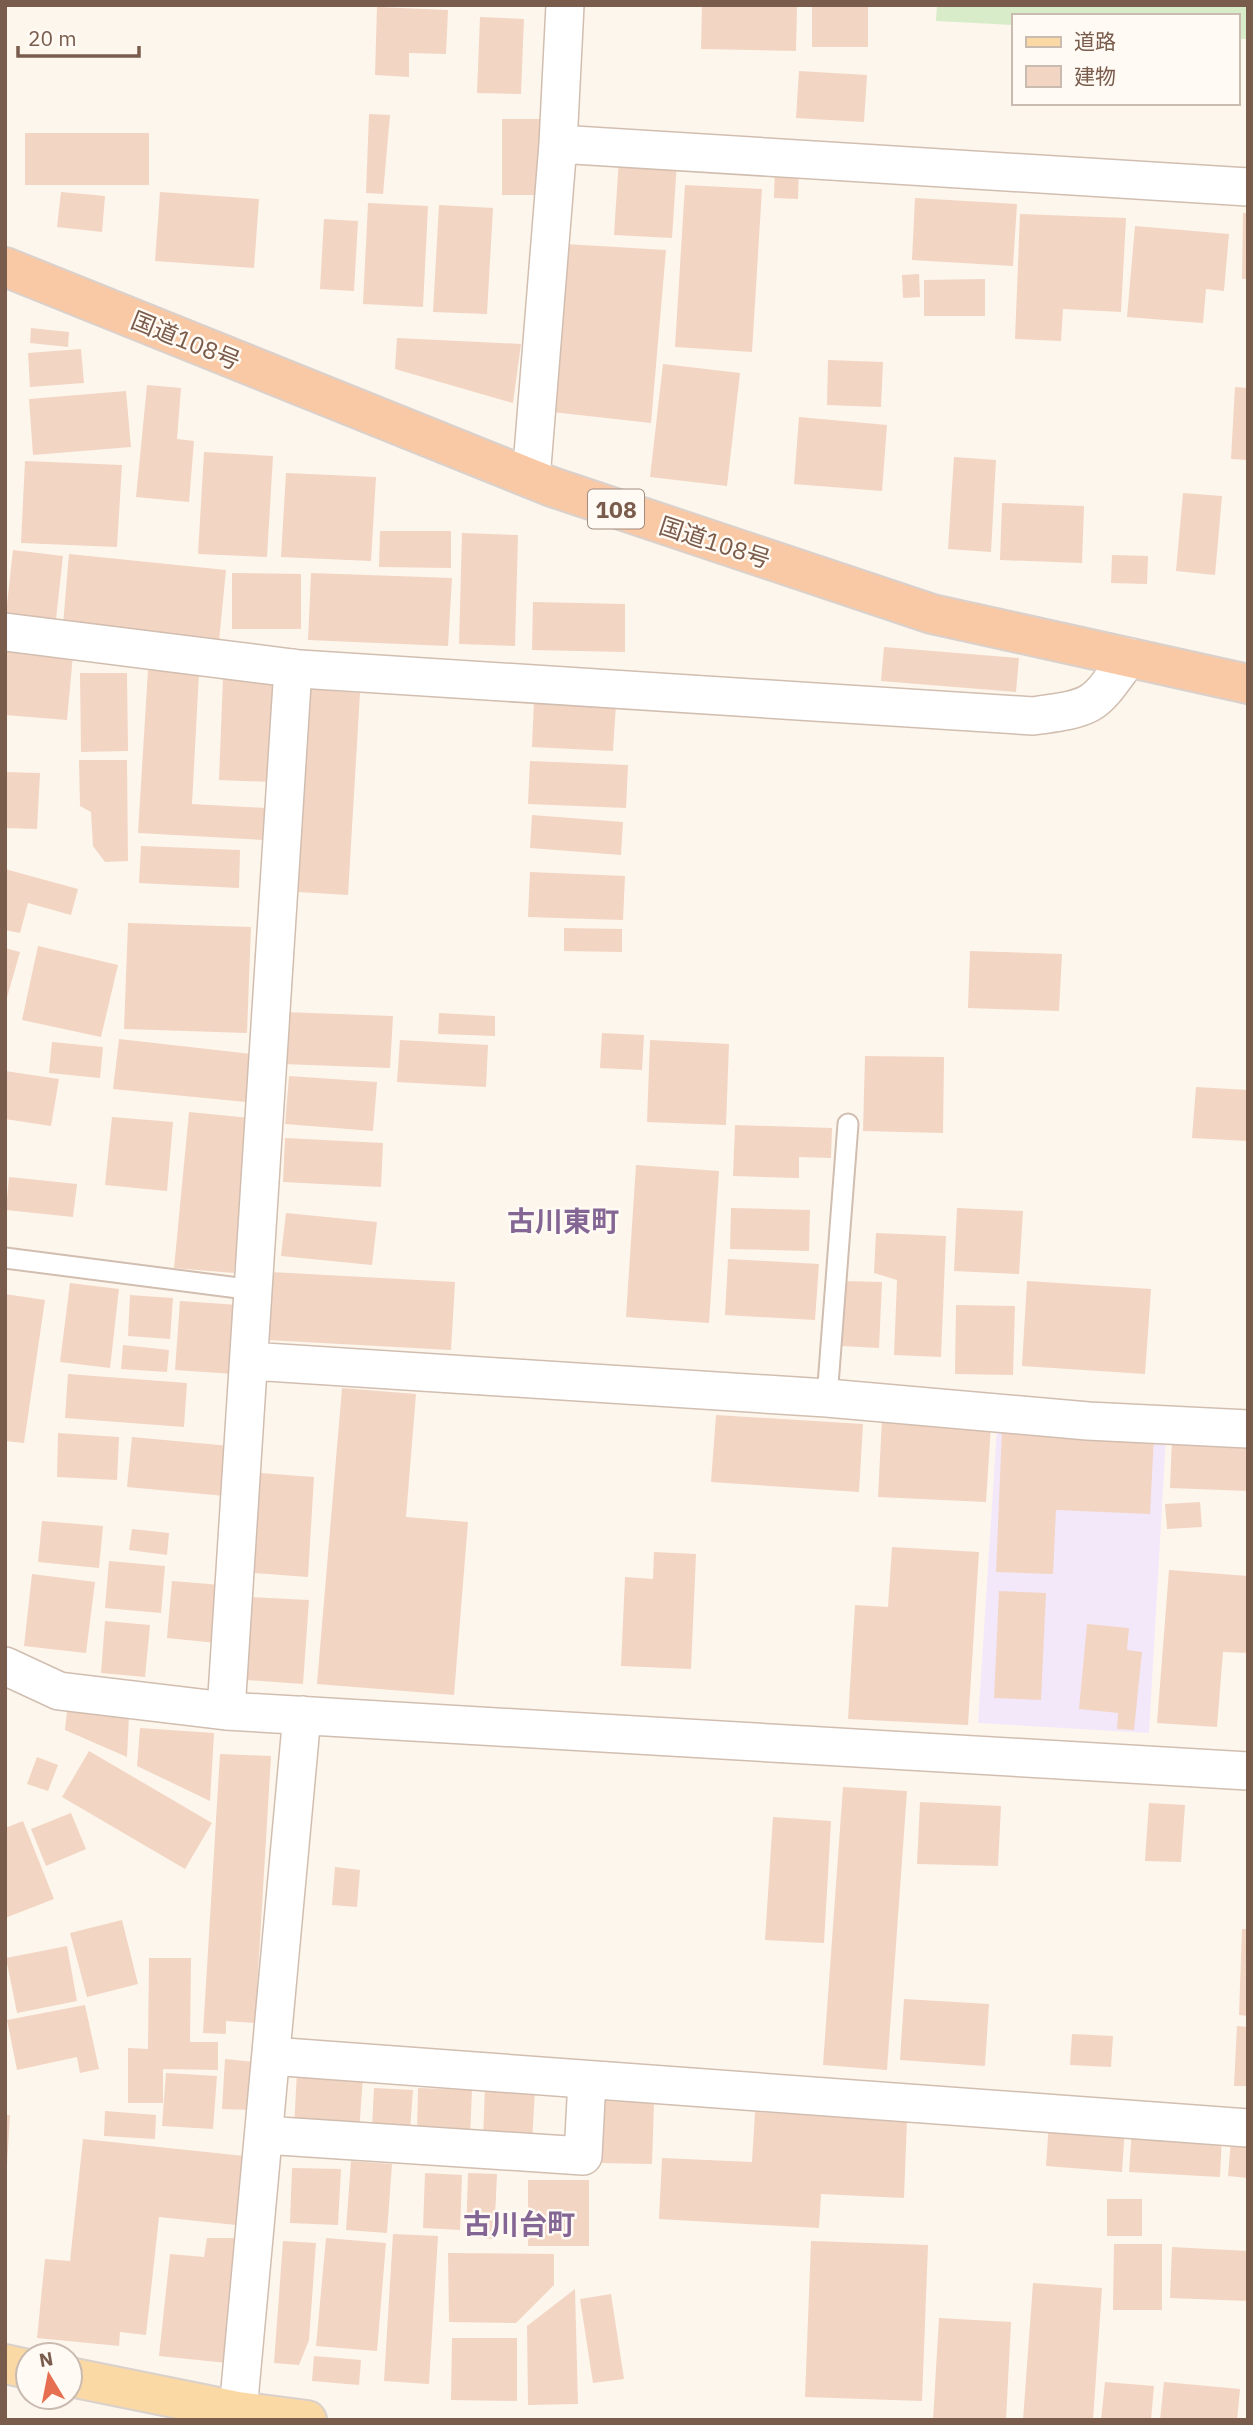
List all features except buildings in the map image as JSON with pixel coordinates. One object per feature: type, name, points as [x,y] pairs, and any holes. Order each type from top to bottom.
[{"type":"highway","name":"国道108号","points":[[5,267],[531,479],[932,614],[1248,684]]},
{"type":"main road","points":[[84,2380],[238,2411],[307,2420]]},
{"type":"street","points":[[531,479],[558,144],[565,5]]},
{"type":"street","points":[[558,144],[1248,187]]},
{"type":"street","points":[[5,632],[293,668],[1033,716],[1074,710],[1097,702],[1129,657]]},
{"type":"street","points":[[226,1711],[293,668]]},
{"type":"street","points":[[249,1361],[827,1398],[1088,1421],[1248,1429]]},
{"type":"street","points":[[5,1665],[59,1691],[226,1711],[1248,1771]]},
{"type":"street","points":[[238,2411],[302,1715]]},
{"type":"street","points":[[271,2056],[1248,2128]]},
{"type":"street","points":[[264,2135],[583,2156],[587,2080]]},
{"type":"lane","points":[[827,1398],[848,1124]]},
{"type":"lane","points":[[5,1258],[254,1290]]},
{"type":"shaded area","points":[[997,1427],[1166,1437],[1149,1733],[978,1723]]},
{"type":"green space","points":[[937,5],[1248,5],[1248,39],[1239,39],[1239,14],[1012,14],[1012,25],[936,21]]},
{"type":"district","name":"古川東町","points":[[563,1220]]},
{"type":"district","name":"古川台町","points":[[519,2223]]}]
